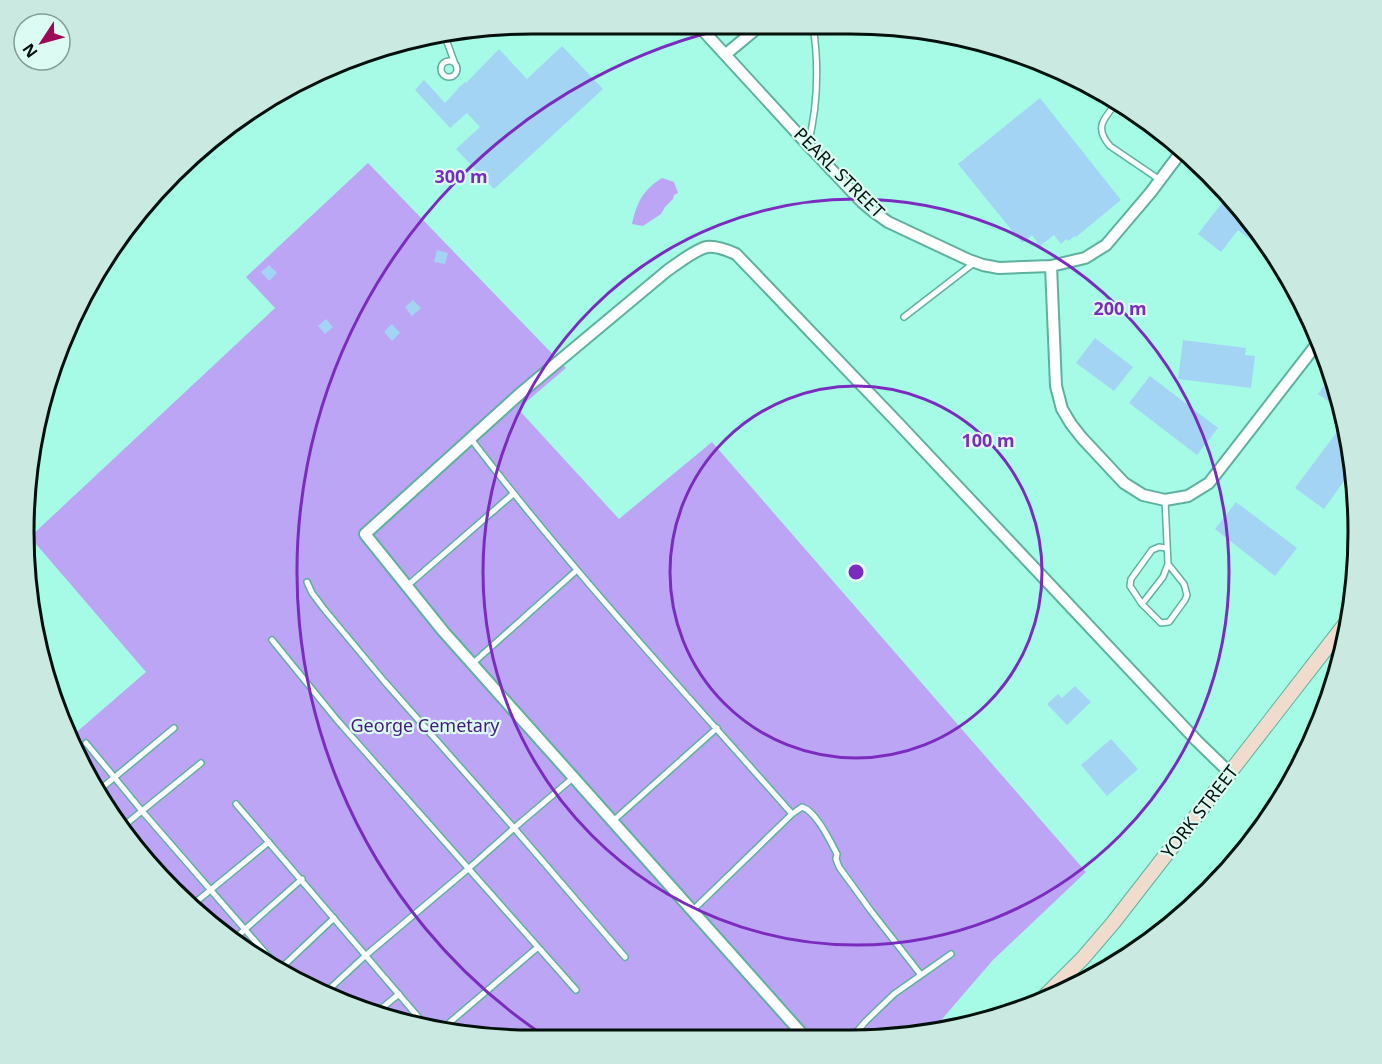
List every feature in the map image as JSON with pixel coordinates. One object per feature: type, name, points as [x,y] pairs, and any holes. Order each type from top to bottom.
[{"type":"main road","name":"YORK STREET","points":[[1056,984],[1099,941],[1336,636]]},
{"type":"street","name":"PEARL STREET","points":[[707,34],[862,202],[888,222],[983,265],[999,268],[1051,266],[1085,258],[1106,245],[1177,157]]},
{"type":"street","points":[[726,54],[750,34]]},
{"type":"street","points":[[799,1030],[443,631],[365,534],[523,391],[668,270],[691,255],[706,247],[724,249],[736,254],[1197,741],[1231,774]]},
{"type":"street","points":[[1051,266],[1056,387],[1062,409],[1082,438],[1124,483],[1143,495],[1165,500],[1188,496],[1209,483],[1313,349]]},
{"type":"lane","points":[[808,145],[816,106],[815,34]]},
{"type":"lane","points":[[446,42],[456,66]]},
{"type":"lane","points":[[1112,109],[1102,122],[1101,129],[1105,140],[1110,146],[1160,180]]},
{"type":"lane","points":[[904,317],[975,262]]},
{"type":"lane","points":[[471,438],[513,494],[577,570],[792,814]]},
{"type":"lane","points":[[407,586],[513,494]]},
{"type":"lane","points":[[1142,604],[1163,577],[1168,564],[1165,500]]},
{"type":"lane","points":[[1167,548],[1159,547],[1152,550],[1131,579],[1130,586],[1142,604],[1159,622],[1164,624],[1169,622],[1187,596],[1184,584],[1168,564]]},
{"type":"lane","points":[[472,664],[577,570]]},
{"type":"lane","points":[[307,582],[324,609],[384,681],[625,957]]},
{"type":"lane","points":[[272,640],[337,720],[576,990]]},
{"type":"lane","points":[[104,786],[174,728]]},
{"type":"lane","points":[[613,821],[717,728]]},
{"type":"lane","points":[[86,743],[263,950]]},
{"type":"lane","points":[[128,822],[201,763]]},
{"type":"lane","points":[[331,987],[574,777]]},
{"type":"lane","points":[[236,804],[418,1016]]},
{"type":"lane","points":[[693,910],[802,807],[810,811],[830,840],[837,854],[839,867],[921,975]]},
{"type":"lane","points":[[198,900],[269,842]]},
{"type":"lane","points":[[239,934],[302,879]]},
{"type":"lane","points":[[286,964],[334,918]]},
{"type":"lane","points":[[450,1022],[538,946]]},
{"type":"lane","points":[[859,1029],[894,994],[951,954]]},
{"type":"lane","points":[[383,1007],[399,994]]},
{"type":"green space","name":"George Cemetary","points":[[368,163],[566,368],[518,409],[619,519],[712,442],[1086,872],[993,960],[940,1021],[883,1028],[850,1030],[532,1030],[467,1025],[403,1013],[342,992],[283,963],[229,927],[180,884],[137,835],[101,781],[86,752],[77,732],[146,672],[35,542],[34,533],[275,308],[246,277]]},
{"type":"green space","points":[[662,178],[674,182],[678,193],[674,195],[661,214],[643,226],[632,224],[642,197]]},
{"type":"building","points":[[562,46],[603,89],[494,189],[456,149],[480,127],[467,113],[450,128],[415,90],[424,80],[445,103],[499,49],[527,79]]},
{"type":"building","points":[[1040,98],[1121,200],[1076,237],[1068,241],[1066,239],[1061,244],[1054,235],[1040,246],[1032,235],[1022,243],[958,164]]},
{"type":"building","points":[[1222,202],[1255,243],[1238,230],[1221,252],[1198,234]]},
{"type":"building","points":[[437,250],[448,253],[445,264],[434,262]]},
{"type":"building","points":[[269,265],[277,273],[269,281],[261,272]]},
{"type":"building","points":[[413,300],[421,308],[412,316],[405,307]]},
{"type":"building","points":[[326,319],[333,327],[325,334],[318,326]]},
{"type":"building","points":[[392,324],[400,333],[392,341],[384,332]]},
{"type":"building","points":[[1095,338],[1133,367],[1114,391],[1076,363]]},
{"type":"building","points":[[1183,340],[1246,348],[1245,355],[1255,356],[1251,388],[1178,379]]},
{"type":"building","points":[[1150,376],[1218,428],[1197,455],[1129,403]]},
{"type":"building","points":[[1325,384],[1331,403],[1318,394]]},
{"type":"building","points":[[1337,431],[1344,481],[1324,509],[1295,488]]},
{"type":"building","points":[[1236,502],[1297,548],[1275,576],[1215,529]]},
{"type":"building","points":[[1075,686],[1091,702],[1067,725],[1047,704],[1058,694],[1062,698]]},
{"type":"building","points":[[1111,739],[1138,769],[1107,796],[1081,765]]}]
